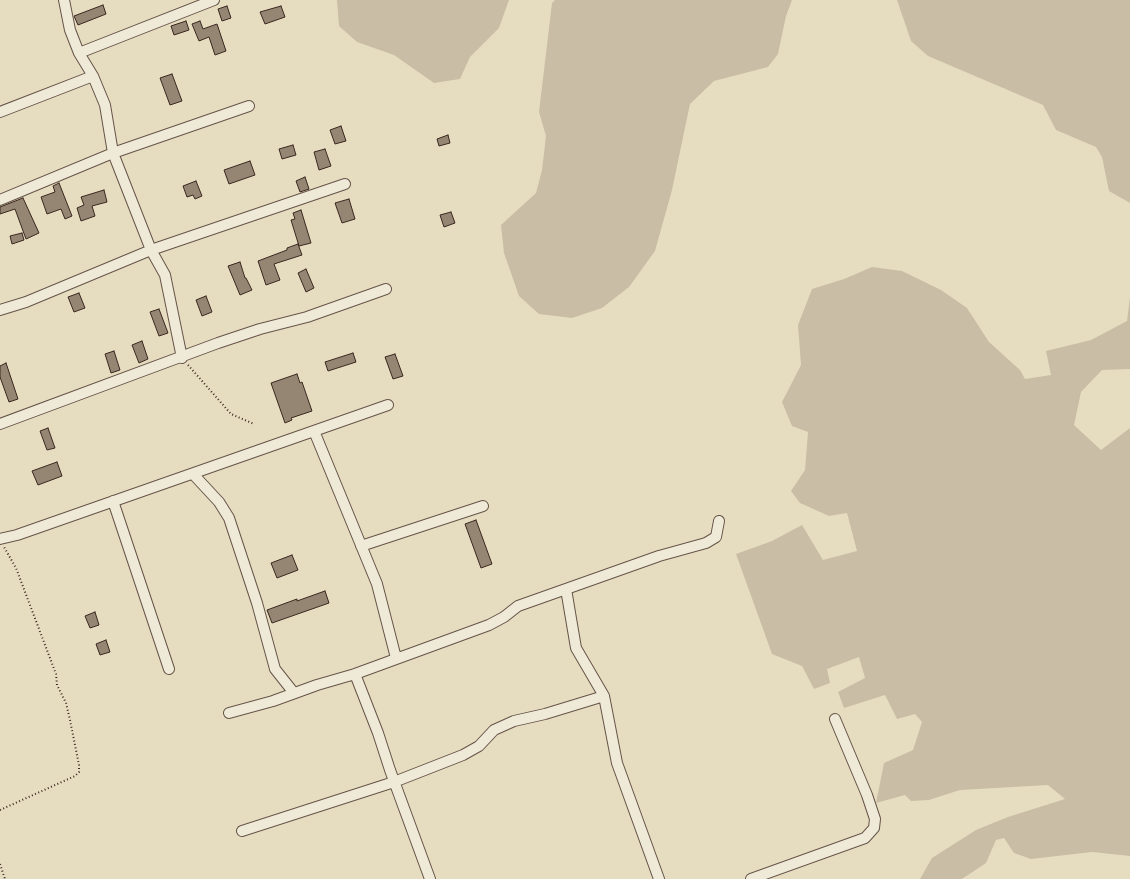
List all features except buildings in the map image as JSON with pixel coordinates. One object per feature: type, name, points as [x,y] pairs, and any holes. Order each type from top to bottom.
[{"type":"street","points":[[64,0],[70,30],[79,53],[93,76],[104,105],[113,153],[151,250],[163,270],[168,284],[182,358]]},
{"type":"street","points":[[79,53],[214,0]]},
{"type":"street","points":[[0,112],[93,76]]},
{"type":"street","points":[[0,200],[113,153],[249,106]]},
{"type":"street","points":[[0,310],[26,302],[151,250],[345,184]]},
{"type":"street","points":[[0,424],[260,329],[306,317],[386,289]]},
{"type":"street","points":[[1,537],[17,535],[388,405]]},
{"type":"street","points":[[314,431],[377,584],[396,658]]},
{"type":"street","points":[[193,474],[219,502],[229,518],[257,603],[275,669],[294,693]]},
{"type":"street","points":[[113,502],[169,669]]},
{"type":"street","points":[[361,546],[483,506]]},
{"type":"street","points":[[228,713],[273,701],[355,674],[489,625],[504,617],[518,606],[659,556],[706,543],[716,537],[719,521]]},
{"type":"street","points":[[566,589],[576,648],[604,696],[617,763],[659,879]]},
{"type":"street","points":[[355,674],[430,879]]},
{"type":"street","points":[[242,831],[394,782],[463,755],[479,746],[494,730],[514,721],[545,714],[604,696]]},
{"type":"street","points":[[751,879],[865,838],[874,828],[875,819],[867,795],[835,719]]},
{"type":"path","points":[[182,358],[231,414],[254,424]]},
{"type":"path","points":[[0,810],[75,776],[79,772],[66,703],[57,685],[56,674],[16,568],[4,547],[1,537]]},
{"type":"path","points":[[0,864],[6,879]]},
{"type":"shaded area","points":[[337,0],[509,0],[499,28],[470,57],[460,79],[434,83],[394,55],[357,42],[339,26]]},
{"type":"shaded area","points":[[555,0],[792,0],[786,16],[778,54],[768,67],[714,81],[690,104],[672,190],[655,251],[629,287],[602,308],[572,318],[539,314],[519,296],[504,253],[501,225],[536,193],[542,170],[546,136],[539,112],[552,3]]},
{"type":"shaded area","points":[[897,0],[1130,0],[1130,203],[1109,191],[1102,157],[1096,147],[1056,130],[1043,105],[928,56],[911,41]]},
{"type":"shaded area","points":[[872,267],[902,271],[941,290],[967,308],[989,342],[1020,370],[1025,379],[1051,375],[1046,351],[1091,340],[1127,321],[1130,297],[1130,369],[1102,370],[1081,392],[1074,425],[1101,450],[1130,428],[1130,856],[1092,852],[1031,859],[1014,853],[1004,838],[996,840],[986,863],[962,879],[920,879],[932,858],[976,830],[1008,817],[1065,799],[1048,785],[960,790],[929,800],[911,801],[905,795],[876,803],[884,763],[913,750],[922,722],[915,714],[897,719],[885,695],[844,708],[838,692],[865,678],[859,657],[827,669],[830,683],[814,689],[802,666],[772,654],[736,554],[772,541],[802,525],[823,560],[857,551],[847,513],[829,516],[800,503],[791,491],[805,470],[808,432],[792,426],[782,402],[801,365],[798,325],[812,289],[844,279]]}]
